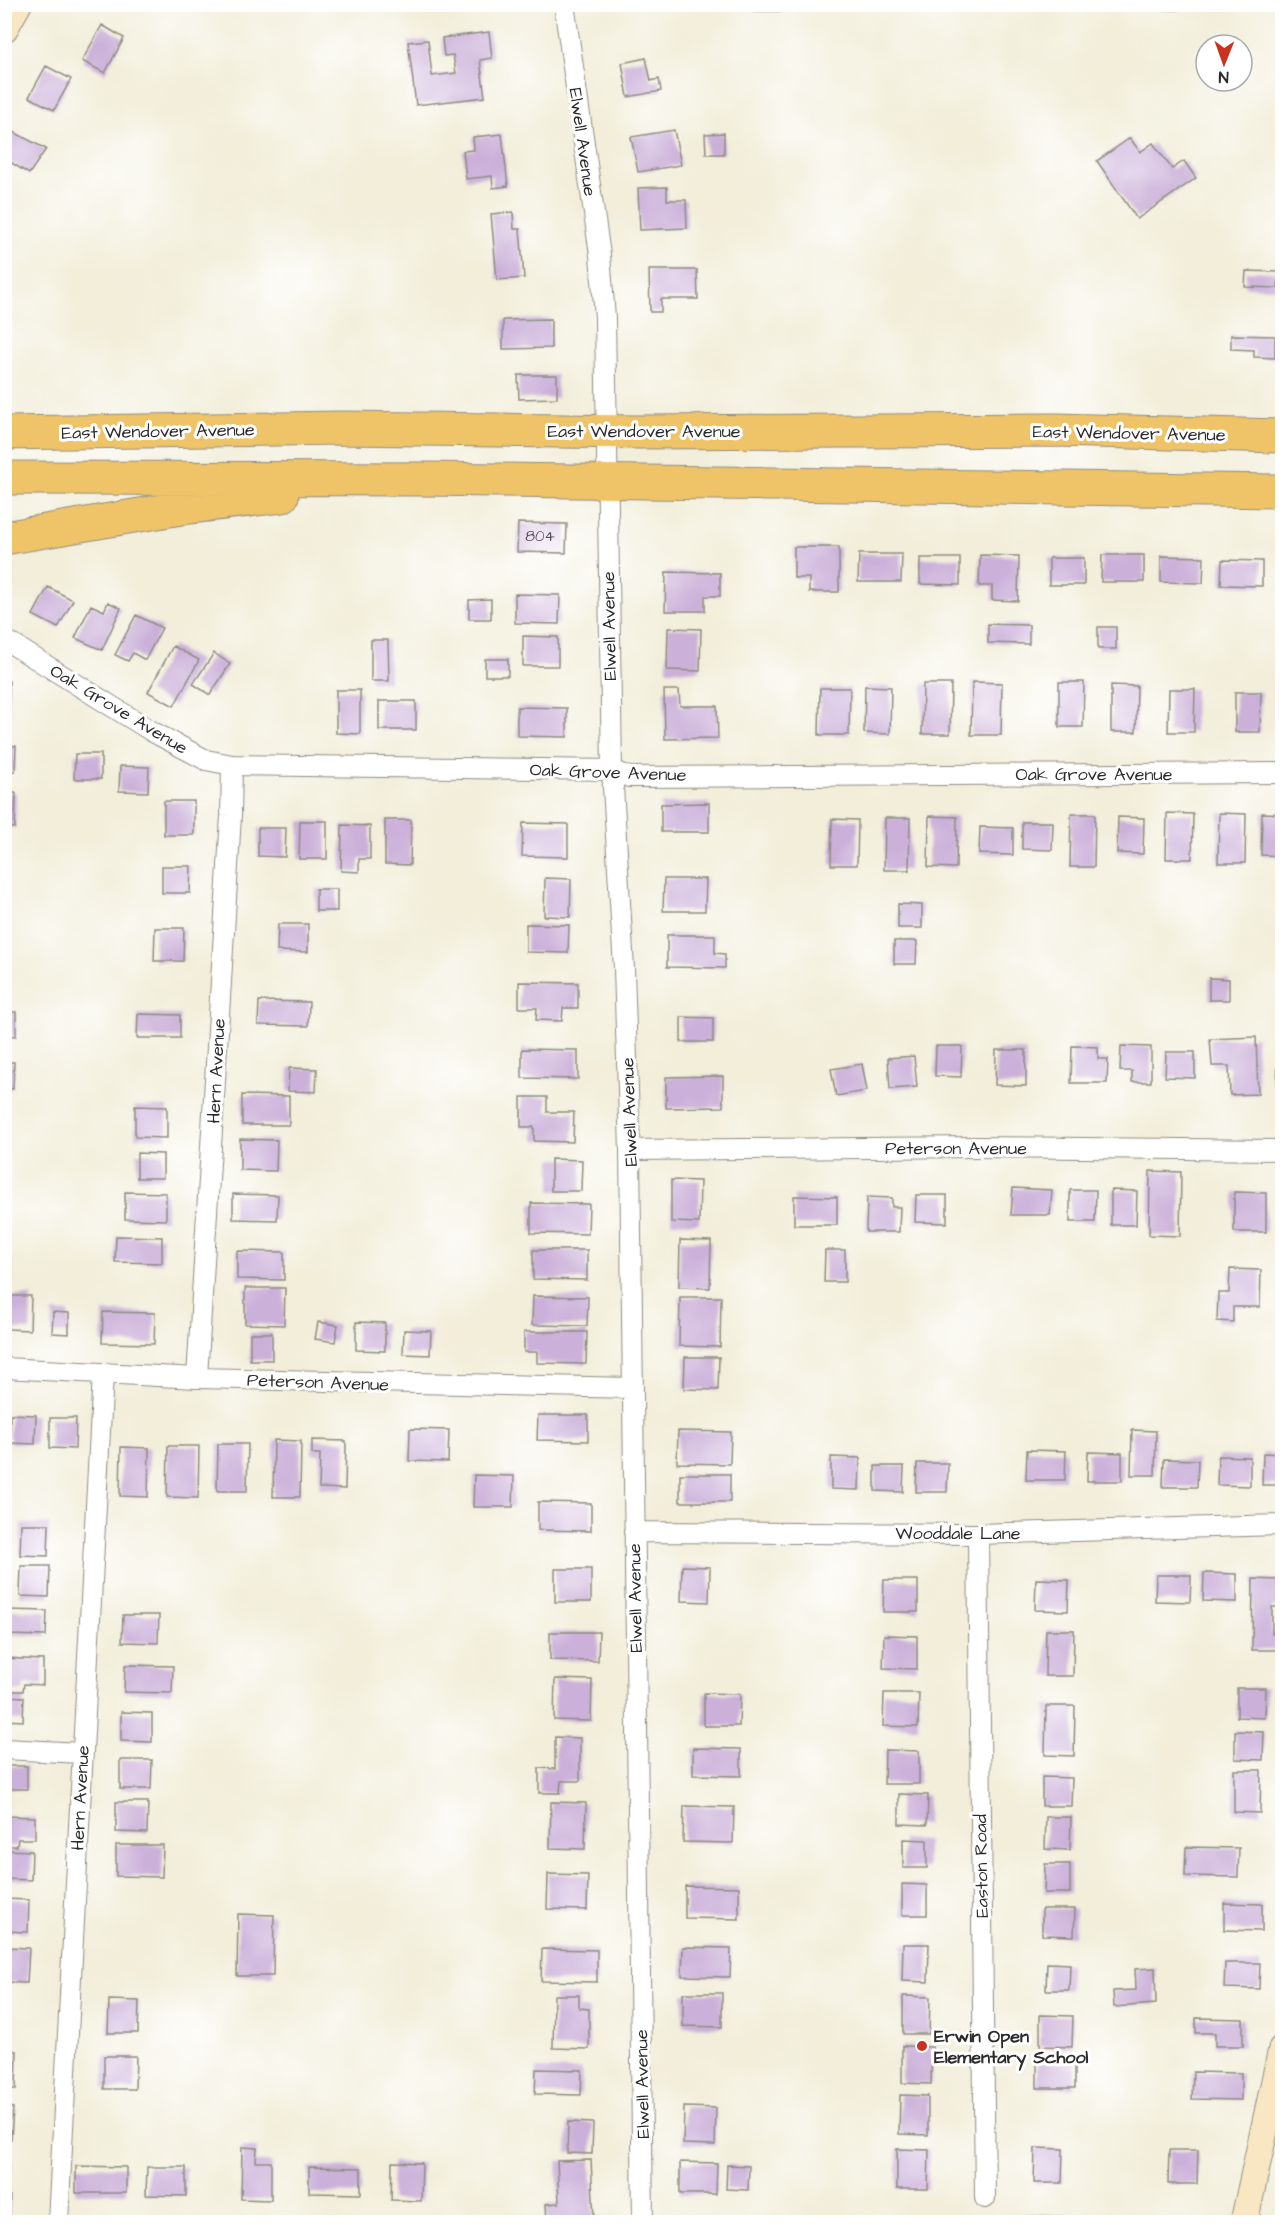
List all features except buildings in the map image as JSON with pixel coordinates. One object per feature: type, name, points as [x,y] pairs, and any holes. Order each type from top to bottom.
[{"type":"highway","name":"East Wendover Avenue","points":[[4,433],[341,428],[609,432],[1056,430],[1282,436]]},
{"type":"highway","points":[[4,478],[424,479],[1282,491]]},
{"type":"highway","points":[[4,538],[181,508],[424,479]]},
{"type":"street","points":[[4,29],[18,4]]},
{"type":"street","name":"Elwell Avenue","points":[[564,4],[600,255],[609,432],[612,770],[624,969],[630,1150],[644,2223]]},
{"type":"street","name":"Oak Grove Avenue","points":[[4,639],[153,732],[206,760],[232,765],[612,770],[628,777],[1282,774]]},
{"type":"street","name":"Hern Avenue","points":[[197,1378],[231,828],[232,765]]},
{"type":"street","name":"Peterson Avenue","points":[[630,1150],[966,1148],[1282,1150]]},
{"type":"street","name":"Peterson Avenue","points":[[4,1368],[197,1378],[632,1388]]},
{"type":"street","name":"Hern Avenue","points":[[58,2223],[103,1374]]},
{"type":"street","name":"Wooddale Lane","points":[[634,1532],[978,1534],[1282,1526]]},
{"type":"street","name":"Easton Road","points":[[978,1534],[985,2198]]},
{"type":"street","points":[[4,1749],[82,1753]]},
{"type":"street","points":[[1244,2223],[1282,2049]]},
{"type":"green space","points":[[1023,2214],[1177,2222],[1022,2222]]},
{"type":"place","name":"Erwin Open Elementary School","points":[[922,2046]]}]
